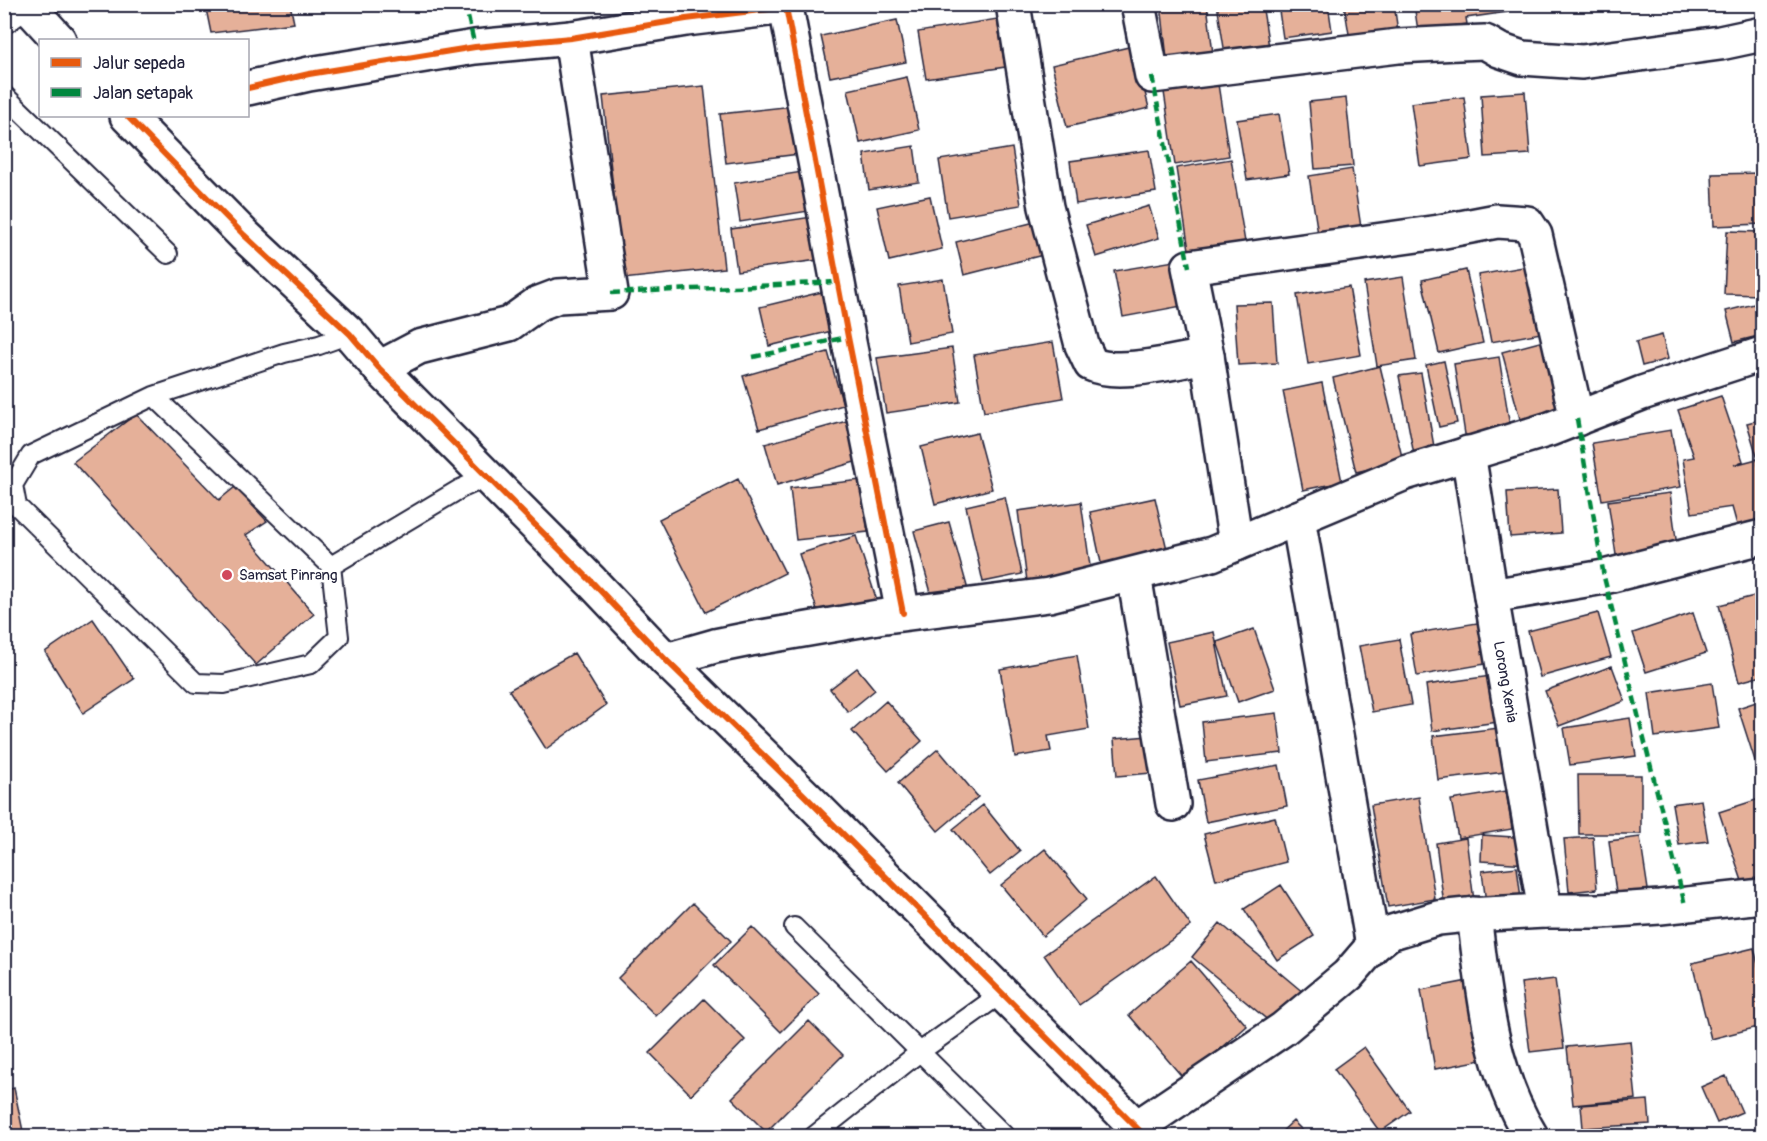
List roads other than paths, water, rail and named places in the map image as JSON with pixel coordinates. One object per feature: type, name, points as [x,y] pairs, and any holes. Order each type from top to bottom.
[{"type":"street","points":[[1013,4],[1047,207],[1082,345],[1091,364],[1101,369],[1122,369],[1207,356]]},
{"type":"street","points":[[1138,4],[1152,75],[1398,46],[1485,42],[1522,58],[1582,62],[1720,43],[1762,34]]},
{"type":"street","points":[[249,88],[309,74],[475,47],[571,38],[686,19],[786,7],[903,613]]},
{"type":"street","points":[[20,12],[58,39]]},
{"type":"street","points":[[379,368],[419,347],[509,324],[537,304],[558,296],[611,293],[571,38]]},
{"type":"street","points":[[129,117],[243,235],[350,334],[379,368],[592,582],[666,660],[1140,1132],[1317,1003],[1348,975],[1373,946],[1389,933],[1438,918],[1474,914],[1636,909],[1762,896]]},
{"type":"street","points":[[1236,544],[1207,356],[1189,267],[1439,232],[1497,221],[1527,223],[1535,235],[1577,419]]},
{"type":"street","points":[[666,660],[750,639],[903,613],[1049,595],[1212,554],[1405,473],[1550,429],[1642,393],[1762,354]]},
{"type":"street","name":"Lorong Xenia","points":[[1468,453],[1545,911]]},
{"type":"street","points":[[1298,518],[1373,946]]},
{"type":"street","points":[[1491,596],[1604,577],[1762,537]]},
{"type":"street","points":[[1134,575],[1173,804]]},
{"type":"street","points":[[1474,914],[1484,996],[1500,1066],[1511,1098],[1531,1137]]},
{"type":"lane","points":[[4,95],[168,254]]},
{"type":"lane","points":[[154,396],[331,566],[339,637],[311,664],[224,684],[196,683],[17,506],[13,485],[32,455],[154,396],[350,334]]},
{"type":"lane","points":[[331,566],[460,489],[487,477]]},
{"type":"lane","points":[[794,927],[1005,1137]]},
{"type":"lane","points":[[814,1137],[921,1051],[1002,993]]},
{"type":"place","name":"Samsat Pinrang","points":[[227,575]]}]
